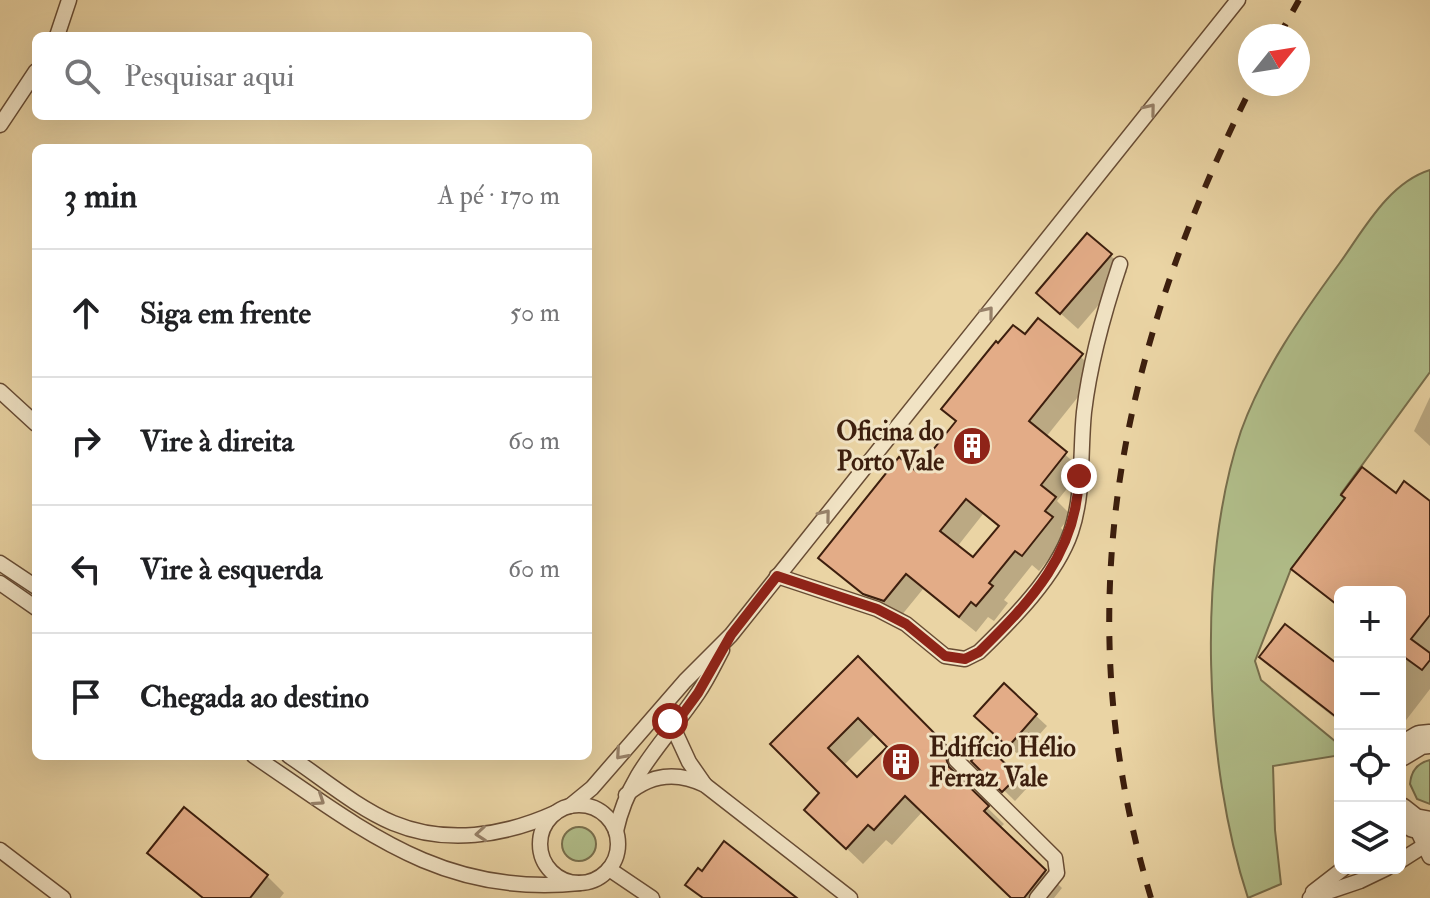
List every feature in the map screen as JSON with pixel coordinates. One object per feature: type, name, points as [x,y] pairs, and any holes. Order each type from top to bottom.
[{"type":"lane","points":[[58,32],[69,0]]},
{"type":"lane","points":[[295,760],[392,822],[434,834],[477,835],[518,828],[570,806],[592,788],[685,681],[731,635],[1238,0]]},
{"type":"lane","points":[[0,125],[32,77]]},
{"type":"lane","points":[[777,576],[877,609],[906,624],[945,656],[965,659],[979,652],[1046,578],[1071,531],[1079,495],[1081,441],[1090,373],[1120,264]]},
{"type":"lane","points":[[0,391],[32,420]]},
{"type":"lane","points":[[0,563],[32,584]]},
{"type":"lane","points":[[0,583],[32,605]]},
{"type":"lane","points":[[260,760],[380,841],[436,870],[497,886],[539,888],[596,880],[609,869],[617,855],[616,831],[626,795],[636,775],[698,693],[731,635]]},
{"type":"lane","points":[[656,714],[665,717],[673,727],[689,762],[705,785],[850,898]]},
{"type":"lane","points":[[956,760],[1055,858],[1057,873],[1037,898]]},
{"type":"lane","points":[[626,795],[659,777],[683,777],[705,785]]},
{"type":"lane","points":[[570,806],[586,806],[601,811],[616,831]]},
{"type":"lane","points":[[555,813],[541,833],[542,857],[557,877],[580,883]]},
{"type":"lane","points":[[1406,853],[1421,834]]},
{"type":"lane","points":[[0,850],[63,898]]},
{"type":"lane","points":[[609,869],[652,898]]},
{"type":"lane","points":[[1302,898],[1337,874]]},
{"type":"lane","points":[[1310,898],[1375,874]]},
{"type":"green space","points":[[1430,170],[1430,372],[1341,494],[1345,498],[1291,569],[1255,661],[1261,680],[1334,740],[1334,756],[1273,766],[1281,884],[1248,898],[1233,845],[1222,788],[1211,665],[1217,542],[1227,484],[1250,408],[1297,324],[1367,223],[1389,197],[1415,176]]},
{"type":"green space","points":[[1430,760],[1430,804],[1417,799],[1410,784],[1416,768]]},
{"type":"green space","points":[[579,827],[591,832],[596,844],[591,856],[579,861],[567,856],[562,844],[567,832]]},
{"type":"building","points":[[1087,233],[1112,254],[1060,314],[1036,293]]},
{"type":"building","points":[[1038,318],[1083,354],[1029,421],[1067,452],[1041,485],[1056,497],[1045,511],[1053,517],[1022,556],[1015,551],[989,583],[993,586],[976,606],[971,602],[959,617],[906,574],[884,601],[863,594],[818,558],[899,457],[916,471],[956,421],[941,409],[996,341],[998,343],[1013,325],[1025,334]],"holes":[[[966,499],[999,526],[973,557],[940,531]]]},
{"type":"building","points":[[1362,467],[1396,493],[1404,481],[1430,501],[1430,615],[1411,639],[1430,653],[1430,660],[1422,670],[1406,658],[1406,586],[1334,586],[1334,602],[1291,569],[1345,498],[1341,495]]},
{"type":"building","points":[[1285,624],[1334,661],[1334,715],[1259,657]]},
{"type":"building","name":"Edifício Hélio Ferraz Vale","points":[[858,656],[952,751],[946,758],[949,767],[989,806],[984,811],[1046,870],[1024,898],[1011,898],[905,796],[874,830],[868,825],[846,849],[804,810],[819,793],[770,744]],"holes":[[[858,718],[887,747],[857,777],[828,748]]]},
{"type":"building","points":[[1004,683],[1037,714],[1008,747],[974,716]]},
{"type":"building","points":[[986,745],[1018,776],[1002,792],[971,761]]},
{"type":"building","points":[[184,807],[268,875],[250,898],[203,898],[147,853]]},
{"type":"building","points":[[724,841],[797,898],[703,898],[685,885],[698,868],[702,871]]},
{"type":"railway","points":[[1286,24],[1299,0]]},
{"type":"railway","points":[[1151,898],[1125,791],[1112,686],[1110,583],[1120,482],[1139,381],[1169,282],[1207,183],[1247,96]]},
{"type":"place","name":"Oficina do Porto Vale","points":[[972,446]]},
{"type":"place","name":"Edifício Hélio Ferraz Vale","points":[[901,762]]},
{"type":"route","points":[[670,721],[673,727],[698,693],[731,635],[777,576],[877,609],[906,624],[945,656],[965,659],[979,652],[1056,563],[1076,513],[1079,476]]}]
